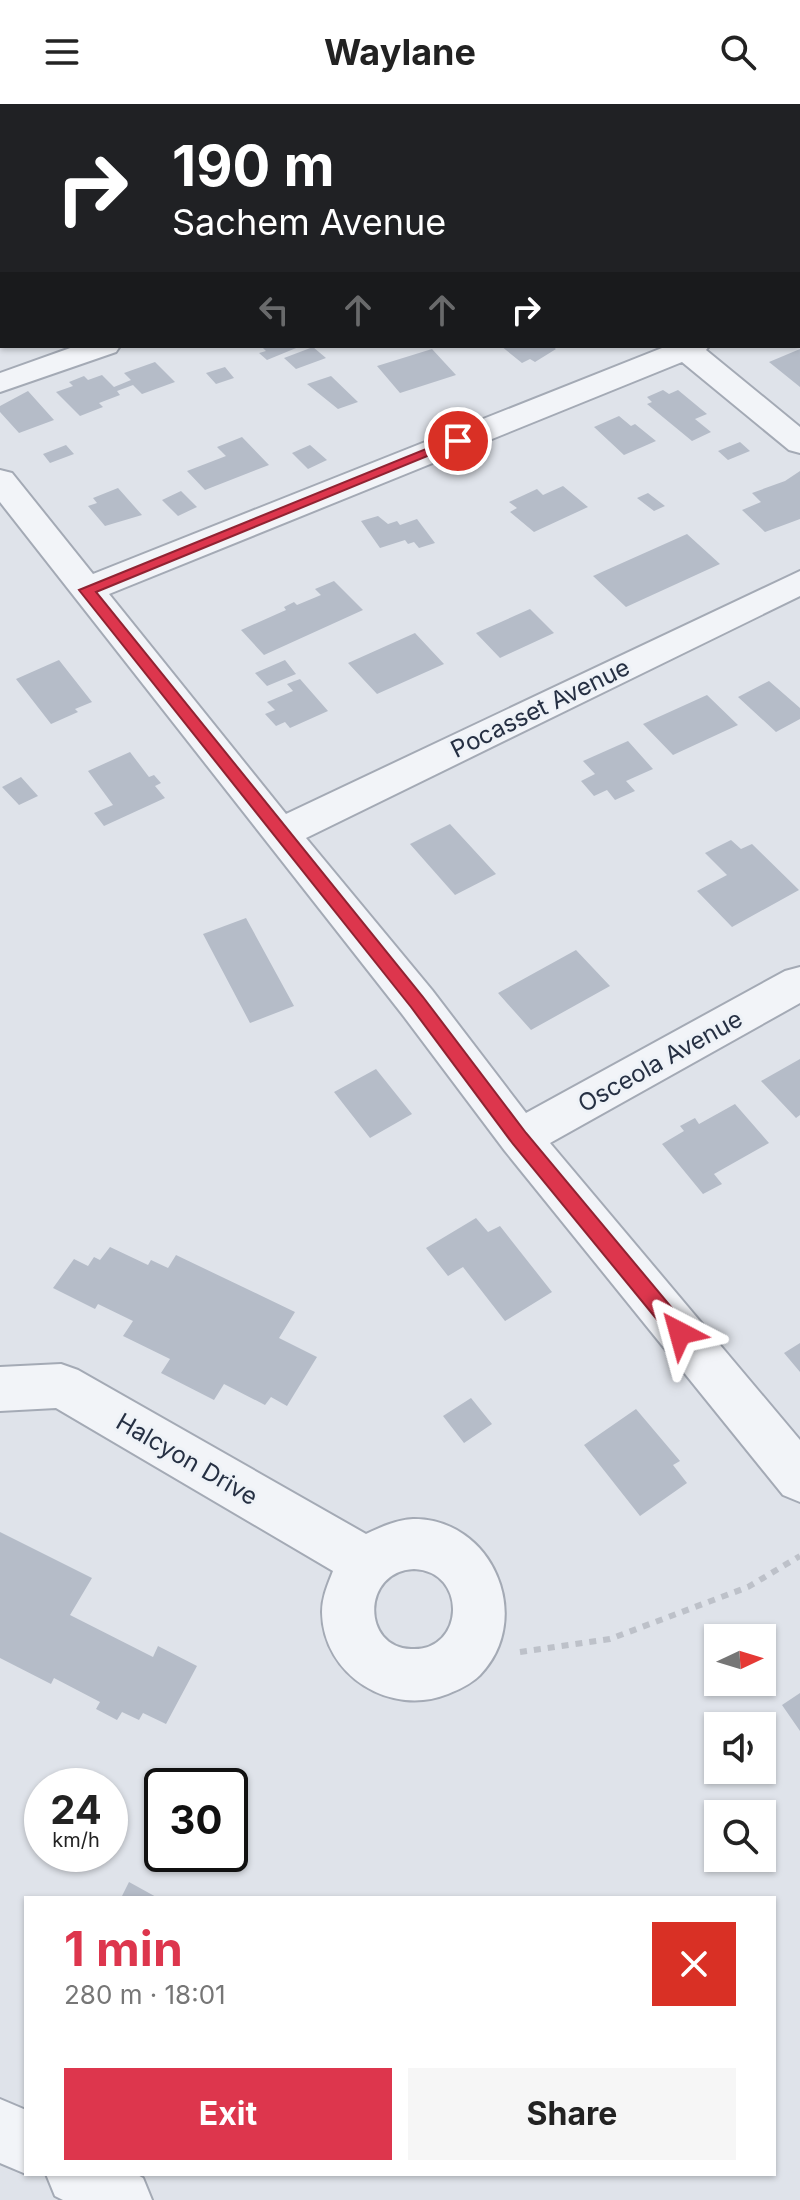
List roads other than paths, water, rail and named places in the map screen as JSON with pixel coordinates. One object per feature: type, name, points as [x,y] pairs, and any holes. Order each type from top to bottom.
[{"type":"street","points":[[0,383],[99,348]]},
{"type":"street","points":[[87,590],[685,348]]},
{"type":"street","points":[[688,348],[800,443]]},
{"type":"street","points":[[0,480],[417,1002],[520,1138],[800,1478]]},
{"type":"street","name":"Pocasset Avenue","points":[[280,834],[800,582]]},
{"type":"street","name":"Osceola Avenue","points":[[520,1138],[800,983]]},
{"type":"street","name":"Halcyon Drive","points":[[0,1389],[61,1386],[367,1562]]},
{"type":"street","points":[[407,1543],[429,1545],[450,1554],[467,1570],[477,1589],[481,1612],[475,1635],[458,1660],[438,1672],[420,1676],[396,1674],[375,1664],[356,1641],[348,1619],[349,1596],[357,1575],[367,1562],[386,1549],[407,1543]]},
{"type":"street","points":[[0,2129],[24,2143]]},
{"type":"street","points":[[80,2176],[121,2200]]}]
